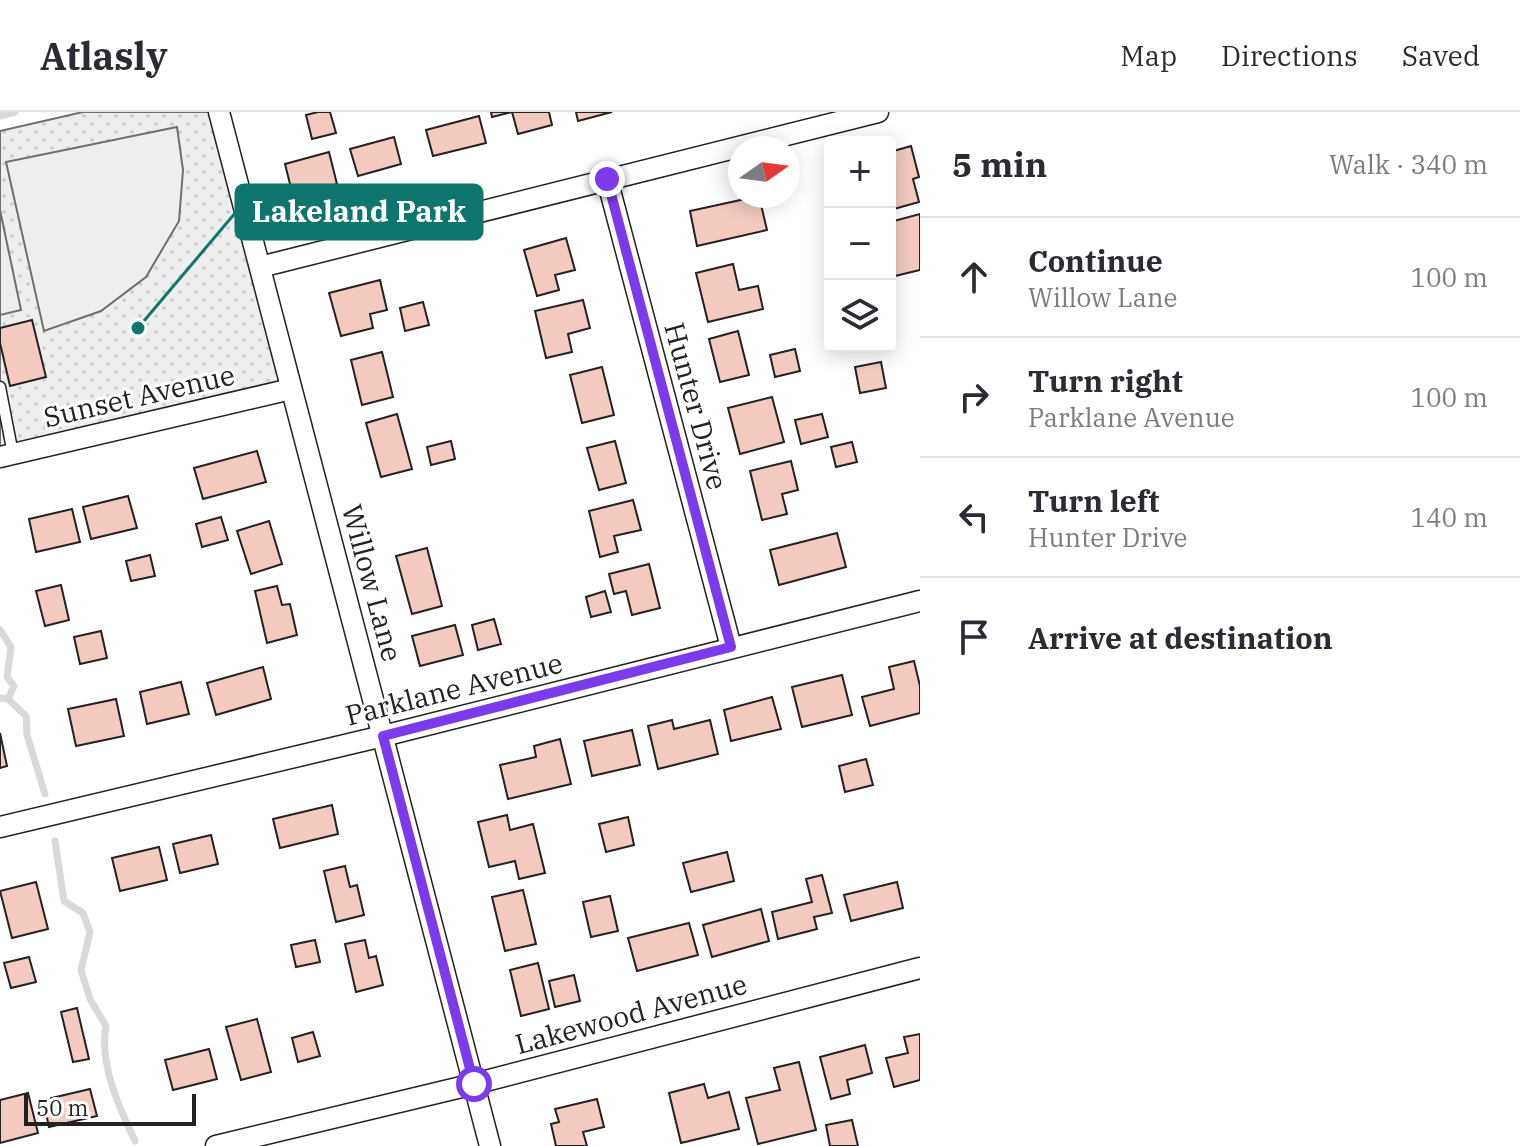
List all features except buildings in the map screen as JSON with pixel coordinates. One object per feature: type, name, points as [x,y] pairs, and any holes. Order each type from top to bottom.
[{"type":"street","name":"Willow Lane","points":[[219,112],[490,1146]]},
{"type":"street","points":[[260,267],[878,112]]},
{"type":"street","name":"Hunter Drive","points":[[607,179],[731,647]]},
{"type":"street","name":"Sunset Avenue","points":[[7,456],[291,389]]},
{"type":"street","name":"Parklane Avenue","points":[[0,827],[383,736],[920,601]]},
{"type":"street","name":"Lakewood Avenue","points":[[216,1146],[474,1084],[920,968]]},
{"type":"lane","points":[[0,387],[7,456]]},
{"type":"shaded area","points":[[83,112],[219,112],[291,389],[0,457],[0,131]]},
{"type":"shaded area","points":[[177,127],[183,170],[179,221],[146,277],[101,311],[44,331],[6,162]]},
{"type":"shaded area","points":[[0,210],[21,310],[0,315]]},
{"type":"waterway","points":[[0,116],[15,112]]},
{"type":"waterway","points":[[0,630],[11,647],[7,677],[14,686],[8,699]]},
{"type":"waterway","points":[[0,698],[8,699],[26,716],[27,735],[45,794]]},
{"type":"waterway","points":[[55,841],[64,901],[83,913],[90,932],[81,970],[90,999],[106,1026],[108,1070],[135,1141]]},
{"type":"place","name":"Lakeland Park","points":[[138,328]]},
{"type":"route","points":[[474,1084],[383,736],[731,647],[607,179]]}]
